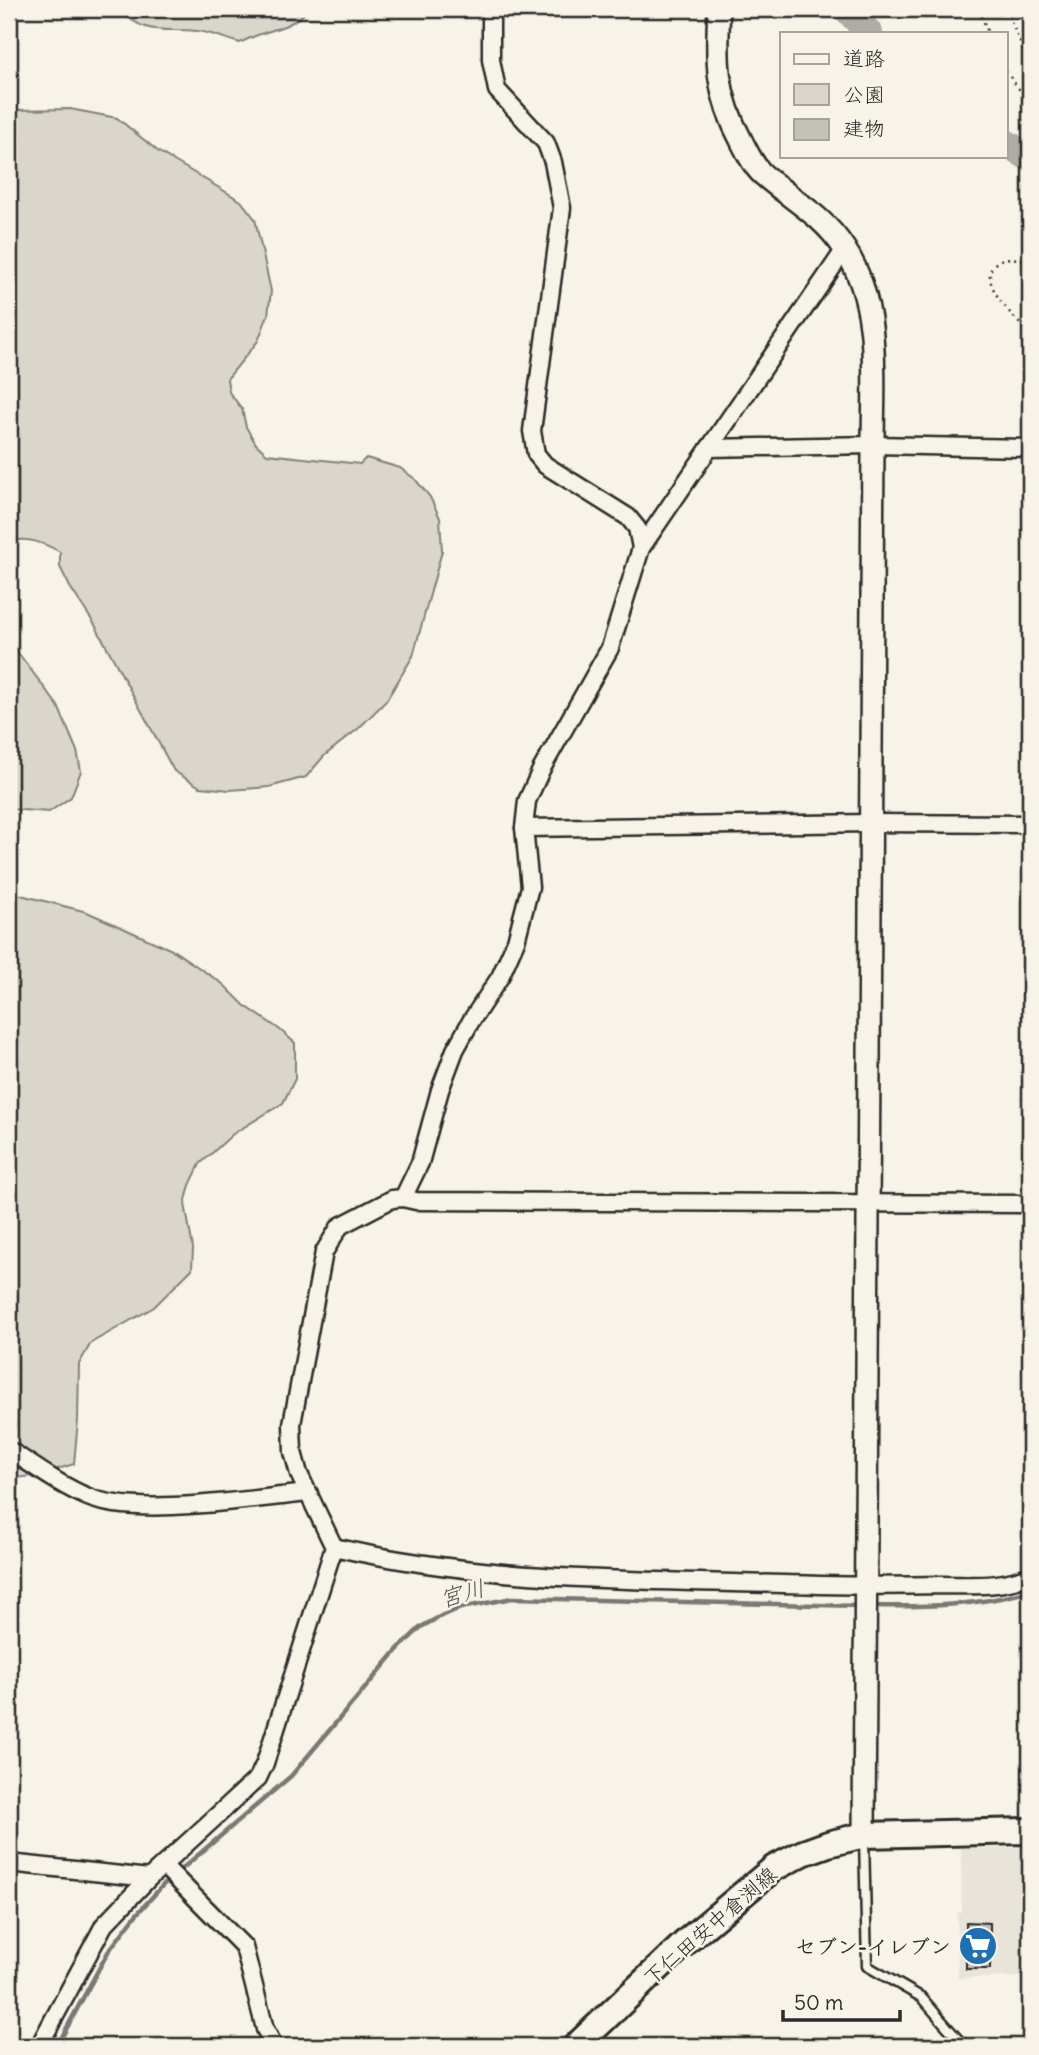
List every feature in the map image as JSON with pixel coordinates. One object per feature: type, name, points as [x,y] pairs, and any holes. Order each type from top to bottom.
[{"type":"main road","name":"下仁田安中倉渕線","points":[[584,2043],[688,1940],[774,1868],[828,1844],[864,1835],[1030,1831]]},
{"type":"street","points":[[491,9],[491,60],[497,90],[546,143],[553,162],[562,208],[532,431],[536,454],[545,465],[628,517],[637,528],[641,548]]},
{"type":"street","points":[[719,9],[718,78],[727,116],[763,175],[821,219],[845,249],[859,280],[870,317],[873,354],[864,1835]]},
{"type":"street","points":[[402,1198],[419,1163],[440,1090],[455,1050],[500,977],[516,942],[530,887],[524,828],[527,800],[610,648],[641,548],[845,249]]},
{"type":"street","points":[[709,448],[873,445],[1030,448]]},
{"type":"street","points":[[524,828],[871,823],[1030,824]]},
{"type":"street","points":[[39,2046],[104,1925],[149,1878],[258,1778],[265,1763],[334,1547],[299,1474],[293,1452],[292,1424],[324,1252],[340,1226],[392,1199],[402,1198],[430,1201],[1030,1204]]},
{"type":"street","points":[[9,1450],[89,1498],[124,1506],[194,1504],[309,1493]]},
{"type":"street","points":[[334,1547],[386,1559],[471,1571],[865,1590],[1016,1582],[1030,1576]]},
{"type":"street","points":[[9,1863],[149,1878]]},
{"type":"street","points":[[163,1865],[244,1947],[265,2029],[274,2046]]},
{"type":"lane","points":[[864,1835],[867,1966],[921,1997],[964,2046]]},
{"type":"path","points":[[979,9],[988,32]]},
{"type":"path","points":[[1006,9],[1030,61]]},
{"type":"path","points":[[1007,72],[1030,99]]},
{"type":"path","points":[[1030,261],[1005,258],[996,264],[992,273],[992,284],[998,300],[1030,334]]},
{"type":"shaded area","points":[[961,1848],[1022,1848],[1030,1855],[1030,1977],[958,1978],[957,1913],[962,1912]]},
{"type":"green space","points":[[117,9],[309,9],[293,22],[240,43],[201,32],[146,27]]},
{"type":"green space","points":[[70,109],[117,118],[159,152],[241,201],[255,219],[271,291],[268,315],[258,341],[227,379],[229,392],[242,409],[246,427],[256,444],[267,454],[360,464],[366,458],[400,468],[415,479],[430,497],[440,518],[442,551],[413,656],[386,701],[359,728],[324,756],[306,777],[269,787],[230,790],[200,787],[174,771],[95,625],[70,587],[60,567],[60,552],[35,541],[9,542],[9,113],[15,110]]},
{"type":"green space","points":[[9,633],[16,650],[58,706],[77,751],[81,771],[71,797],[49,812],[9,809]]},
{"type":"green space","points":[[9,892],[87,912],[174,951],[223,984],[244,1005],[295,1043],[295,1079],[283,1103],[233,1134],[200,1164],[185,1204],[193,1248],[192,1269],[154,1307],[91,1343],[79,1364],[74,1464],[39,1475],[9,1479]]},
{"type":"building","name":"セブン-イレブン","points":[[966,1922],[990,1923],[990,1969],[966,1969]]},
{"type":"waterway","points":[[847,9],[868,32]]},
{"type":"waterway","points":[[1007,144],[1030,158]]},
{"type":"waterway","name":"宮川","points":[[871,1606],[951,1604],[991,1600],[1030,1591]]},
{"type":"waterway","name":"宮川","points":[[57,2046],[108,1952],[136,1915],[164,1884],[291,1776],[398,1649],[421,1627],[461,1608],[512,1598],[859,1606]]},
{"type":"place","name":"セブン-イレブン","points":[[978,1946]]}]
